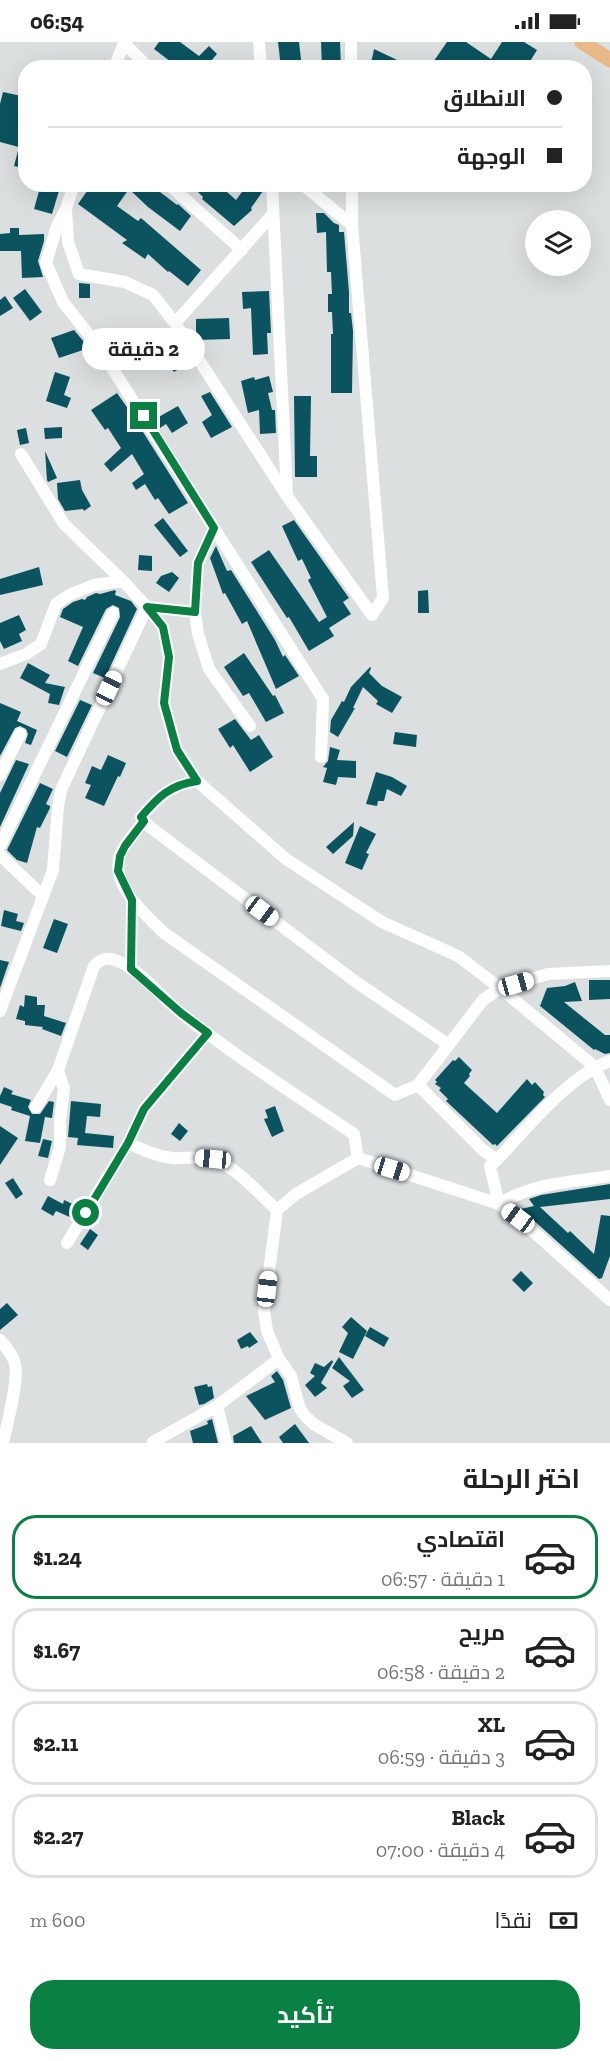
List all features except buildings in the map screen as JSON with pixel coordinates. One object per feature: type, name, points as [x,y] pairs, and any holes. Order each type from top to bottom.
[{"type":"main road","points":[[582,42],[610,60]]},
{"type":"street","points":[[117,60],[124,42],[141,60]]},
{"type":"street","points":[[246,42],[259,48]]},
{"type":"street","points":[[351,42],[351,60]]},
{"type":"street","points":[[71,192],[57,226],[46,263],[63,302],[100,348],[323,699],[321,757]]},
{"type":"street","points":[[177,192],[242,250]]},
{"type":"street","points":[[272,192],[287,496]]},
{"type":"street","points":[[312,192],[352,225]]},
{"type":"street","points":[[66,209],[68,242],[79,274],[125,282],[153,295],[175,323],[287,496],[372,615],[383,598],[352,225],[352,192]]},
{"type":"street","points":[[175,323],[273,214]]},
{"type":"street","points":[[21,454],[64,524],[123,581],[163,627],[169,657],[164,703],[177,750],[197,781],[286,859],[382,922],[458,956],[500,988],[595,1066],[610,1101]]},
{"type":"street","points":[[214,528],[198,563],[195,612],[198,634],[209,669],[250,726]]},
{"type":"street","points":[[0,664],[26,654],[41,644],[56,604],[69,595],[94,585],[123,581]]},
{"type":"street","points":[[147,607],[195,612]]},
{"type":"street","points":[[0,1011],[53,870],[61,790],[147,607]]},
{"type":"street","points":[[0,846],[113,613]]},
{"type":"street","points":[[0,775],[20,734]]},
{"type":"street","points":[[197,781],[173,786],[141,817],[356,982],[449,1045]]},
{"type":"street","points":[[144,821],[128,840],[120,856],[118,871],[132,900],[164,933],[395,1095],[418,1085],[483,1000],[500,988],[548,974],[610,971]]},
{"type":"street","points":[[0,855],[43,896]]},
{"type":"street","points":[[131,969],[132,900]]},
{"type":"street","points":[[36,1107],[58,1070],[94,966],[106,958],[123,963],[208,1033],[354,1134],[358,1158]]},
{"type":"street","points":[[67,1243],[128,1143],[144,1109],[208,1033]]},
{"type":"street","points":[[499,1204],[490,1166],[554,1099],[595,1066],[610,1061]]},
{"type":"street","points":[[50,1180],[60,1147],[64,1089],[58,1070]]},
{"type":"street","points":[[418,1085],[483,1150],[497,1160]]},
{"type":"street","points":[[128,1143],[150,1154],[174,1158],[213,1159],[231,1168],[277,1210]]},
{"type":"street","points":[[347,1443],[315,1425],[300,1409],[291,1376],[279,1359],[267,1331],[264,1311],[277,1210],[296,1194],[358,1158],[499,1204],[610,1300]]},
{"type":"street","points":[[499,1204],[510,1196],[531,1188],[610,1176]]},
{"type":"street","points":[[0,1340],[11,1354],[16,1377],[3,1443]]},
{"type":"street","points":[[153,1442],[217,1406],[279,1359]]},
{"type":"street","points":[[217,1406],[226,1443]]},
{"type":"route","points":[[86,1213],[128,1143],[144,1109],[208,1033],[181,1013],[131,969],[132,900],[118,871],[120,856],[128,840],[144,821],[141,817],[151,805],[173,786],[197,781],[177,750],[164,703],[169,657],[163,627],[147,607],[195,612],[198,563],[214,528],[144,416]]}]
